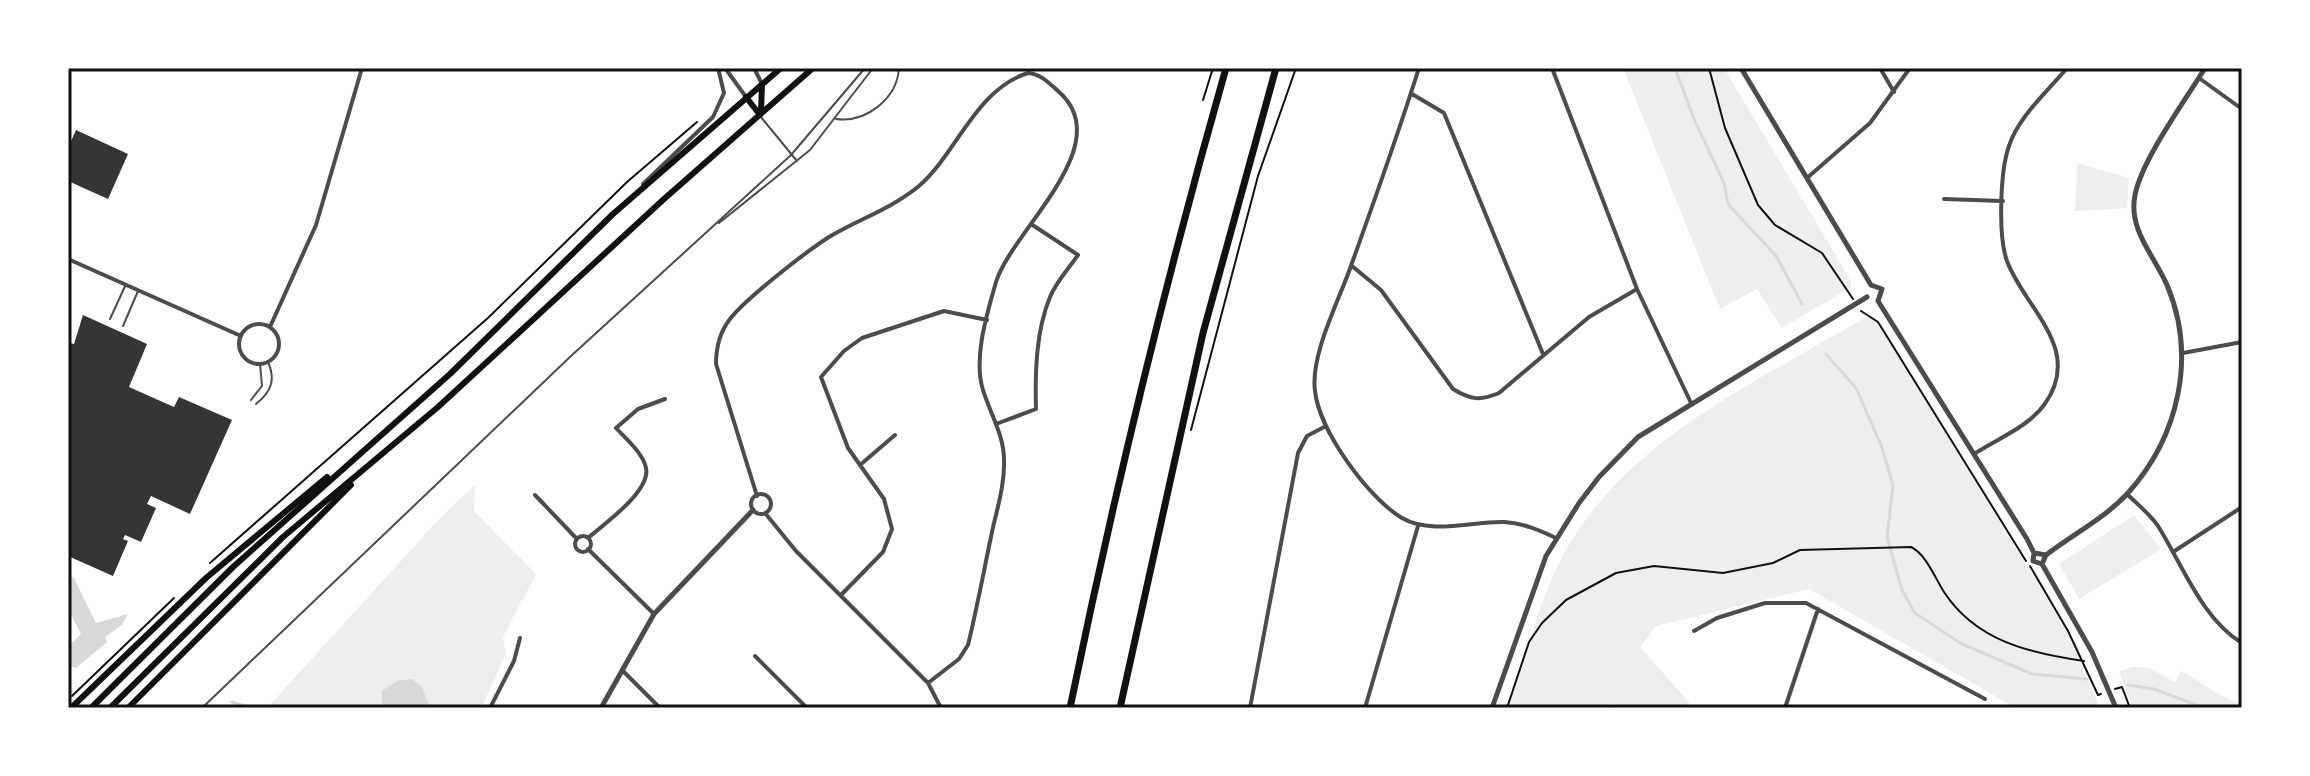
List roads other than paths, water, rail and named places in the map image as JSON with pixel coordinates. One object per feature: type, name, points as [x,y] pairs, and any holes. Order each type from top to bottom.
[{"type":"highway","points":[[91,708],[233,567],[450,374],[613,214],[781,68]]},
{"type":"highway","points":[[110,708],[283,537],[373,462],[813,68]]},
{"type":"highway","points":[[1070,708],[1095,586],[1174,250],[1226,68]]},
{"type":"highway","points":[[1120,708],[1203,333],[1276,68]]},
{"type":"highway","points":[[760,115],[762,84]]},
{"type":"highway","points":[[746,97],[760,115]]},
{"type":"highway","points":[[71,708],[206,578],[356,456]]},
{"type":"highway","points":[[130,706],[373,462]]},
{"type":"street","points":[[270,327],[316,225],[362,68]]},
{"type":"street","points":[[613,214],[713,117],[724,93],[718,68]]},
{"type":"street","points":[[725,68],[746,97]]},
{"type":"street","points":[[754,68],[762,84]]},
{"type":"street","points":[[1419,68],[1317,365],[1314,389],[1326,426],[1379,501],[1418,525],[1506,522],[1532,527],[1556,538]]},
{"type":"street","points":[[1552,68],[1637,289],[1691,403]]},
{"type":"street","points":[[1741,68],[1871,285],[1882,289],[1878,301]]},
{"type":"street","points":[[1880,68],[1894,92]]},
{"type":"street","points":[[1807,178],[1870,123],[1910,68]]},
{"type":"street","points":[[1974,454],[2040,409],[2050,394],[2057,364],[2048,327],[2004,253],[2003,201],[2008,147],[2015,131],[2067,68]]},
{"type":"street","points":[[2042,564],[2046,555],[2093,523],[2127,494],[2157,456],[2170,425],[2183,353],[2177,313],[2137,227],[2135,195],[2144,168],[2205,68]]},
{"type":"street","points":[[757,496],[716,364],[716,348],[731,317],[830,237],[873,217],[919,185],[985,104],[1019,76],[1037,71],[1072,104],[1078,123],[1069,164],[1004,262],[987,320],[980,369],[982,387],[996,424],[1004,459],[1003,480],[968,645],[959,659],[928,683]]},
{"type":"street","points":[[2199,78],[2242,109]]},
{"type":"street","points":[[1411,93],[1444,113],[1543,354]]},
{"type":"street","points":[[1944,199],[2003,201]]},
{"type":"street","points":[[996,424],[1036,409],[1035,369],[1050,295],[1078,255],[1031,224]]},
{"type":"street","points":[[68,259],[241,336]]},
{"type":"street","points":[[1352,266],[1381,290],[1453,389],[1468,398],[1481,400],[1499,393],[1589,317],[1637,289]]},
{"type":"street","points":[[1867,297],[1867,288],[1871,285]]},
{"type":"street","points":[[1867,297],[1878,301],[2034,553],[2033,561],[2042,564],[2092,652],[2116,708]]},
{"type":"street","points":[[1492,708],[1533,588],[1556,538],[1584,496],[1633,441],[1867,297]]},
{"type":"street","points":[[842,594],[883,552],[892,529],[884,499],[860,465],[838,425],[821,377],[844,351],[862,338],[944,311],[987,320]]},
{"type":"street","points":[[250,326],[270,327],[275,332],[279,348],[268,362],[260,364],[246,359],[240,348],[241,336],[250,326]]},
{"type":"street","points":[[2183,353],[2242,342]]},
{"type":"street","points":[[577,539],[588,538],[639,492],[647,478],[644,461],[616,428],[638,409],[665,399]]},
{"type":"street","points":[[1250,708],[1298,453],[1307,436],[1326,426]]},
{"type":"street","points":[[860,465],[895,435]]},
{"type":"street","points":[[2127,494],[2156,522],[2211,612],[2224,629],[2242,643]]},
{"type":"street","points":[[535,495],[577,539],[579,551],[588,549]]},
{"type":"street","points":[[753,510],[751,502],[757,496]]},
{"type":"street","points":[[757,496],[768,499],[770,505],[765,513]]},
{"type":"street","points":[[2173,552],[2242,507]]},
{"type":"street","points":[[753,510],[765,513],[796,551],[928,683],[941,708]]},
{"type":"street","points":[[601,708],[654,614],[753,510]]},
{"type":"street","points":[[1365,708],[1418,525]]},
{"type":"street","points":[[588,538],[588,549],[654,614]]},
{"type":"street","points":[[2034,553],[2039,551],[2046,555]]},
{"type":"street","points":[[1694,631],[1717,618],[1765,603],[1806,603],[1985,699]]},
{"type":"street","points":[[1785,708],[1818,609]]},
{"type":"street","points":[[490,708],[514,661],[520,638]]},
{"type":"street","points":[[755,656],[807,708]]},
{"type":"street","points":[[621,669],[660,708]]},
{"type":"lane","points":[[202,708],[571,356],[791,155],[865,68]]},
{"type":"lane","points":[[712,229],[798,162],[836,119],[873,68]]},
{"type":"lane","points":[[836,119],[856,118],[879,106],[895,87],[899,68]]},
{"type":"lane","points":[[760,115],[798,162]]},
{"type":"lane","points":[[110,319],[126,284]]},
{"type":"lane","points":[[123,326],[139,290]]},
{"type":"lane","points":[[256,404],[271,387],[273,374],[268,362]]},
{"type":"lane","points":[[251,400],[262,386],[260,364]]},
{"type":"waterway","points":[[1675,68],[1694,119],[1724,183],[1728,204],[1776,256],[1802,304]]},
{"type":"waterway","points":[[1826,354],[1856,388],[1881,445],[1893,485],[1887,537],[1902,590],[1915,613],[1960,643],[2032,674],[2087,679]]},
{"type":"waterway","points":[[2128,685],[2154,689],[2204,708]]},
{"type":"waterway","points":[[232,702],[251,708]]}]
